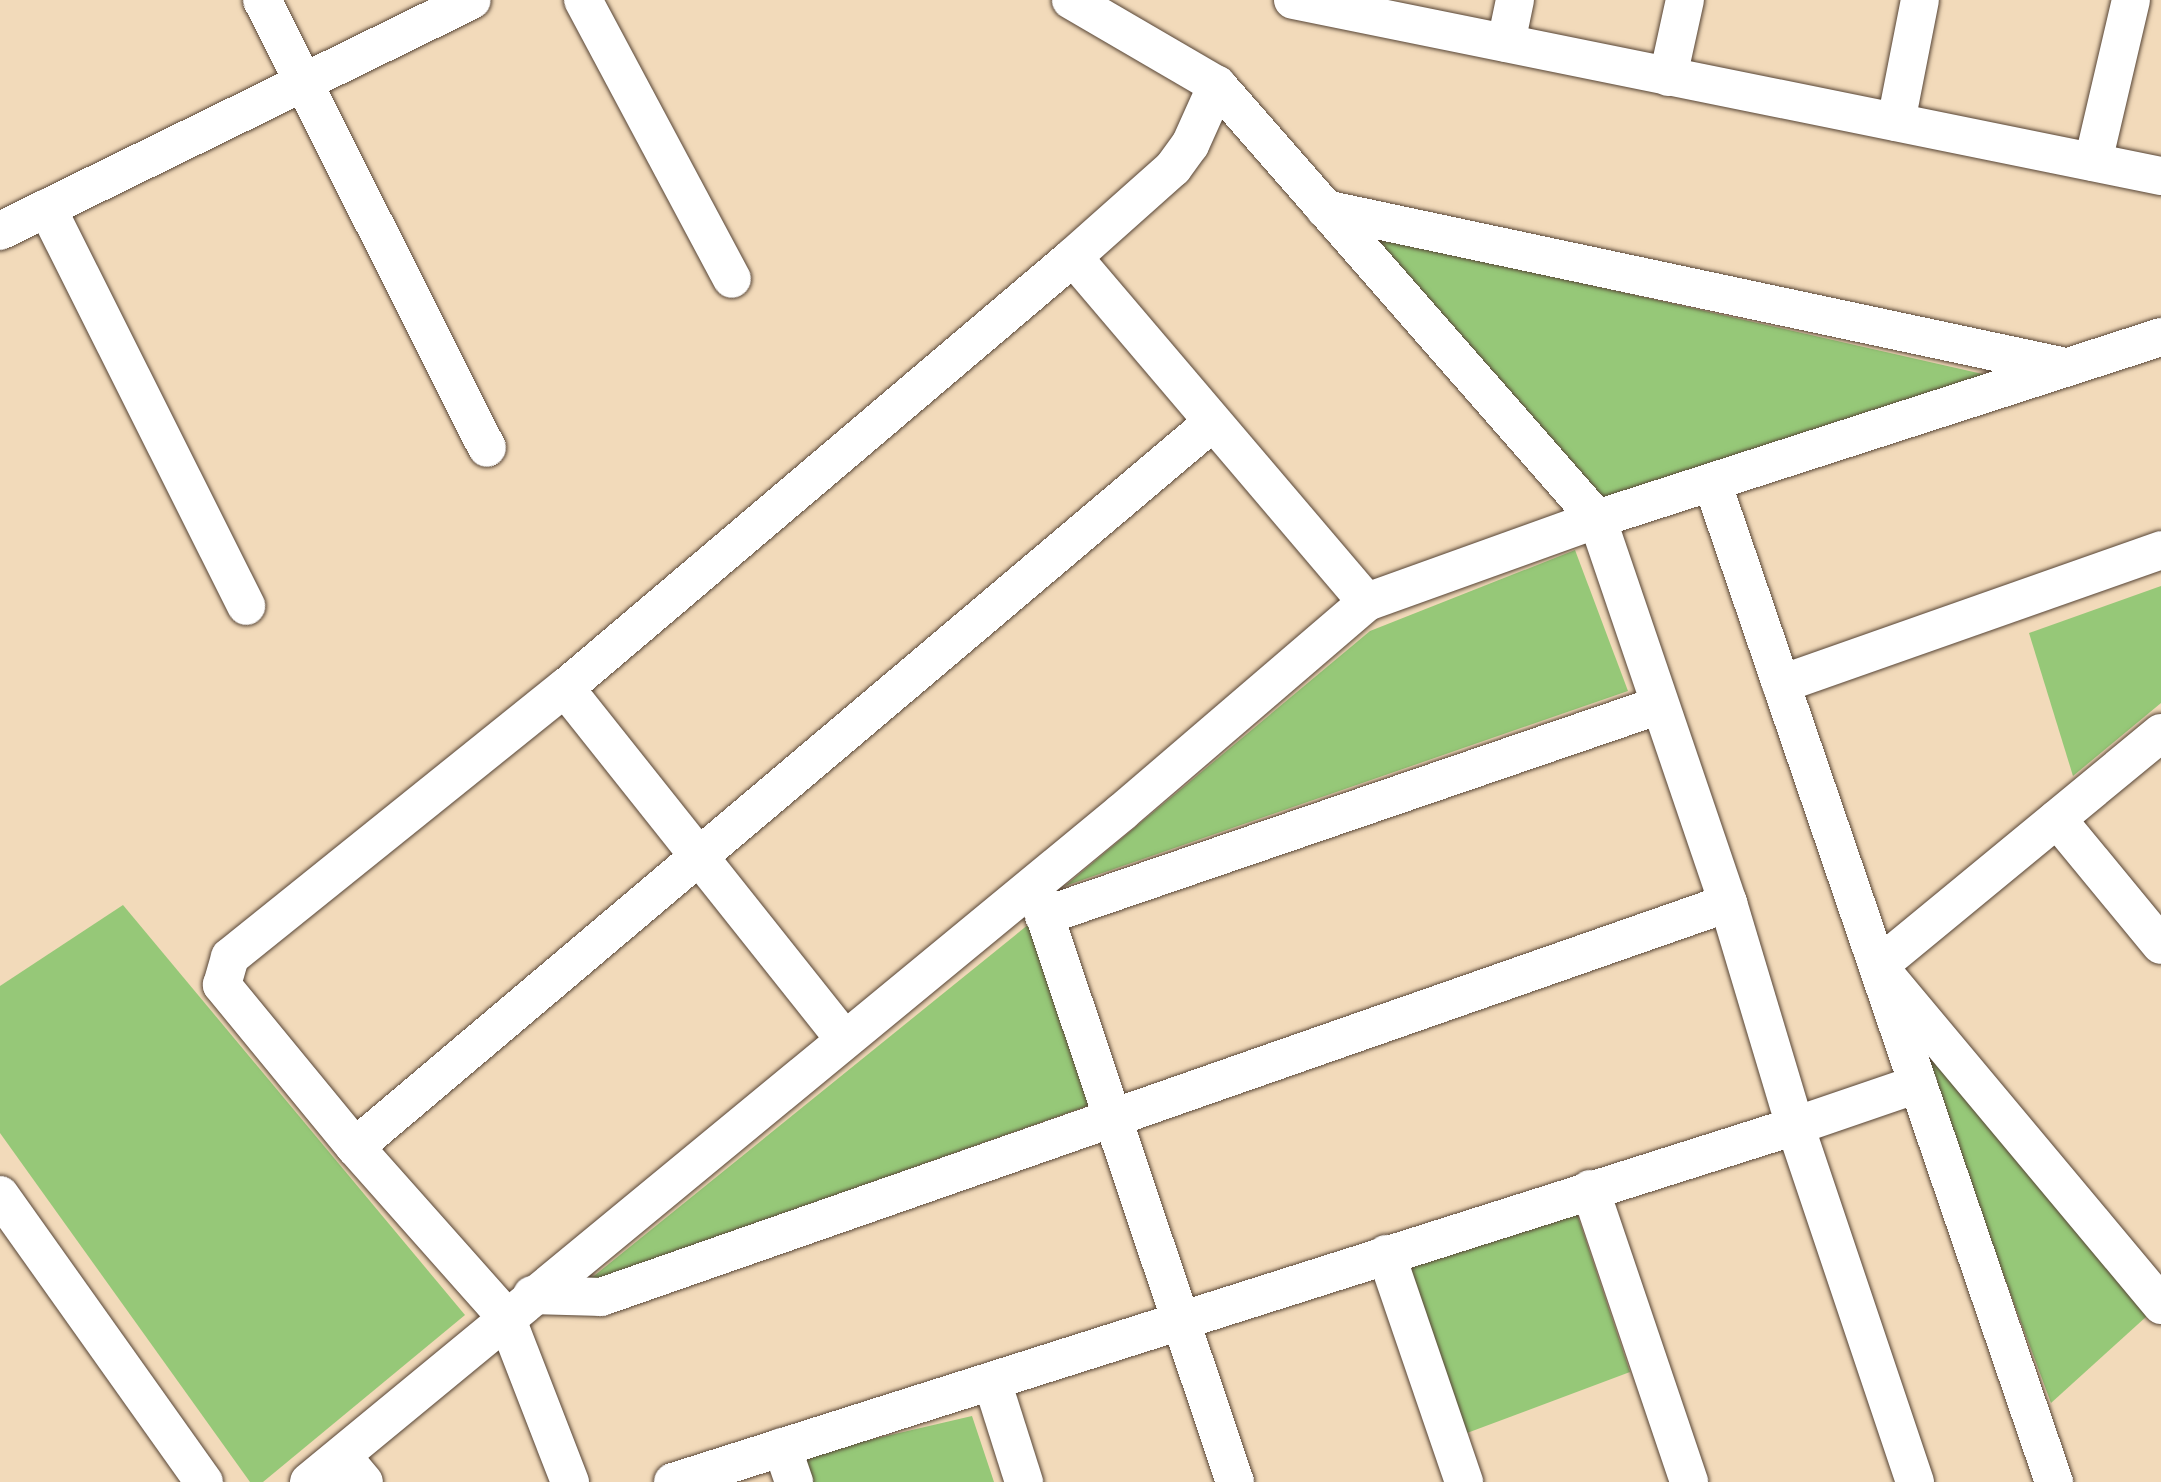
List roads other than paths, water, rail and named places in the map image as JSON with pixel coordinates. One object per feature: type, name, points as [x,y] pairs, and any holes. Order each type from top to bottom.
[{"type":"street","points":[[262,0],[487,448]]},
{"type":"street","points":[[0,231],[472,0]]},
{"type":"street","points":[[583,0],[732,279]]},
{"type":"street","points":[[1071,0],[1217,85],[1597,519],[1728,904],[1795,1126],[1915,1482]]},
{"type":"street","points":[[1293,0],[1351,6],[1506,43],[2161,176]]},
{"type":"street","points":[[1506,43],[1515,0]]},
{"type":"street","points":[[1668,77],[1685,0]]},
{"type":"street","points":[[1896,122],[1920,0]]},
{"type":"street","points":[[2093,162],[2131,0]]},
{"type":"street","points":[[570,1482],[519,1306],[355,1147],[222,985],[230,957],[565,688],[1073,257],[1173,168],[1190,145],[1217,85]]},
{"type":"street","points":[[47,208],[246,606]]},
{"type":"street","points":[[1325,209],[2067,367]]},
{"type":"street","points":[[1073,257],[1367,602]]},
{"type":"street","points":[[309,1482],[353,1469],[519,1306],[845,1039],[1039,900],[1367,602],[1597,519],[2161,337]]},
{"type":"street","points":[[355,1147],[1213,422]]},
{"type":"street","points":[[1712,482],[2054,1482]]},
{"type":"street","points":[[1781,684],[2161,550]]},
{"type":"street","points":[[565,688],[845,1039]]},
{"type":"street","points":[[1039,900],[1660,705]]},
{"type":"street","points":[[1878,966],[2161,733]]},
{"type":"street","points":[[2057,819],[2161,945]]},
{"type":"street","points":[[1039,900],[1236,1482]]},
{"type":"street","points":[[519,1306],[601,1297],[1728,904]]},
{"type":"street","points":[[1878,966],[2161,1305]]},
{"type":"street","points":[[673,1482],[788,1465],[992,1381],[1795,1126],[1917,1084]]},
{"type":"street","points":[[1590,1189],[1689,1482]]},
{"type":"street","points":[[0,1195],[204,1482]]},
{"type":"street","points":[[1386,1254],[1464,1482]]},
{"type":"street","points":[[992,1381],[1024,1482]]}]
